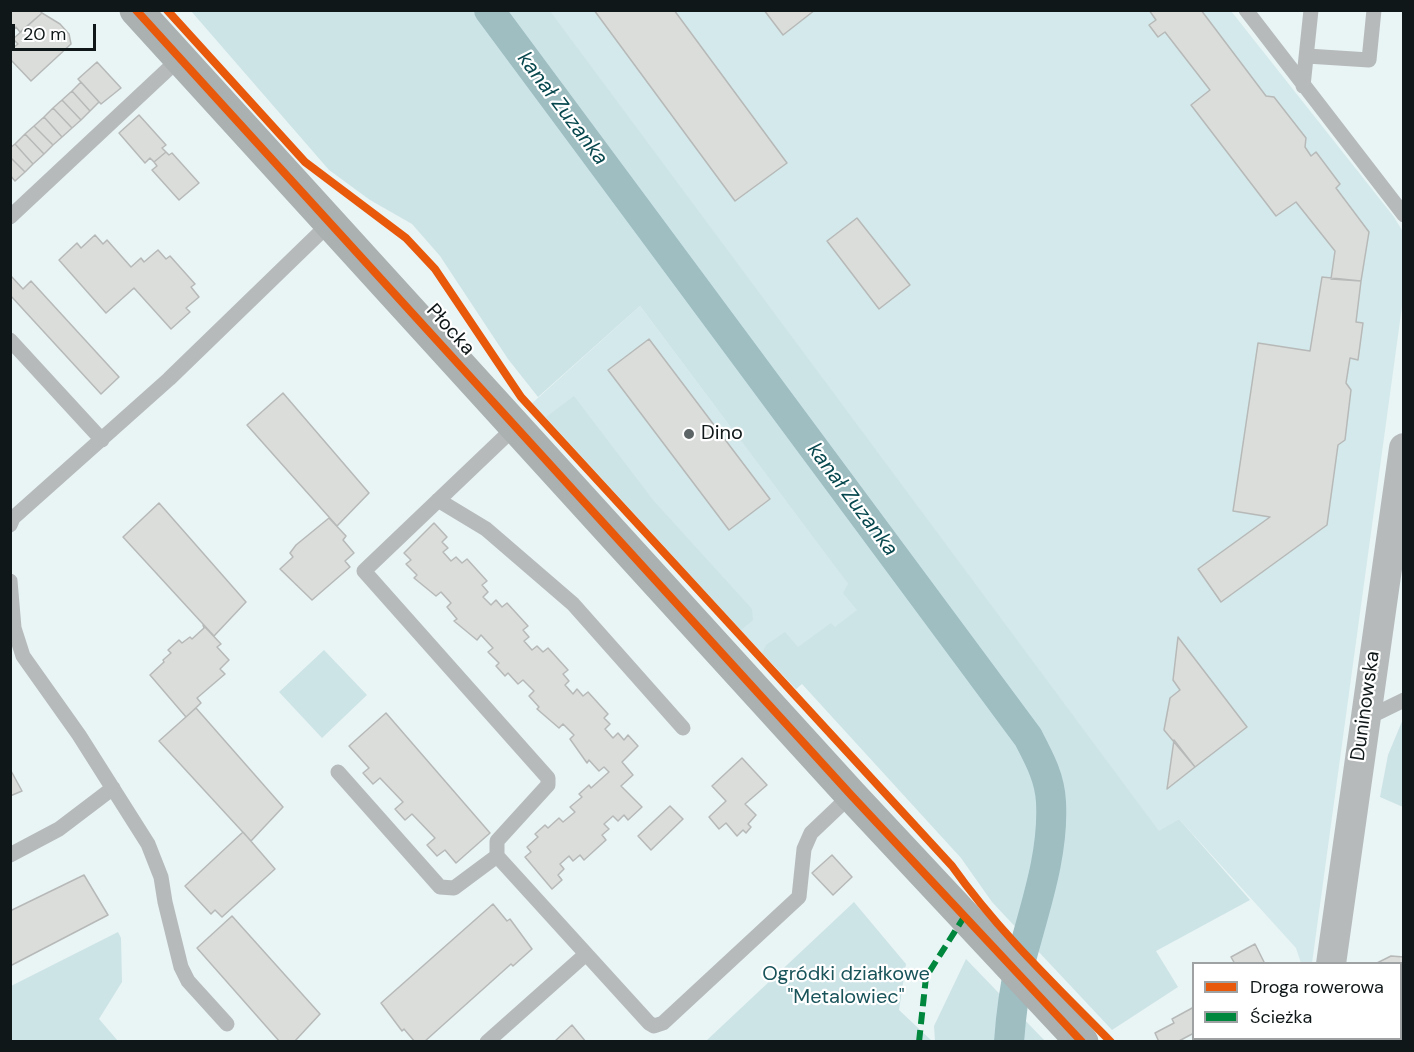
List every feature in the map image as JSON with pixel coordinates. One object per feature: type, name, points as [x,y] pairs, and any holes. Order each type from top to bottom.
[{"type":"street","name":"Płocka","points":[[136,10],[850,795],[1082,1041]]},
{"type":"street","name":"Duninowska","points":[[1331,962],[1404,448]]},
{"type":"lane","points":[[1246,10],[1404,215]]},
{"type":"lane","points":[[1304,86],[1311,10]]},
{"type":"lane","points":[[1307,56],[1369,60],[1374,10]]},
{"type":"lane","points":[[10,217],[180,58]]},
{"type":"lane","points":[[12,520],[102,440],[331,222]]},
{"type":"lane","points":[[10,340],[102,440]]},
{"type":"lane","points":[[515,428],[364,571],[548,778],[548,785],[497,841],[497,856],[649,1023],[654,1026],[663,1023],[799,897],[804,849],[811,833],[850,795]]},
{"type":"lane","points":[[438,501],[486,529],[573,604],[682,728]]},
{"type":"lane","points":[[10,581],[14,628],[23,656],[113,788],[148,844],[161,877],[165,902],[182,967],[188,981],[227,1024]]},
{"type":"lane","points":[[1364,720],[1404,700]]},
{"type":"lane","points":[[338,772],[440,887],[454,888],[497,856]]},
{"type":"lane","points":[[10,855],[59,829],[113,788]]},
{"type":"lane","points":[[487,1041],[586,954]]},
{"type":"shaded area","points":[[549,11],[1231,11],[1394,217],[1403,232],[1403,299],[1312,962],[1301,962],[1296,948],[1179,819],[1159,832]]},
{"type":"shaded area","points":[[640,306],[873,617],[796,689],[529,406]]},
{"type":"green space","points":[[191,11],[550,11],[1159,831],[1179,819],[1250,900],[1156,951],[1178,987],[1112,1030],[992,902],[961,858],[802,684],[796,689],[762,653],[766,645],[785,632],[798,647],[831,623],[835,627],[857,610],[843,593],[848,584],[640,306],[538,397],[508,359],[440,256],[412,224],[370,200],[329,170]]},
{"type":"green space","points":[[574,396],[653,500],[752,609],[753,620],[741,630],[546,417]]},
{"type":"green space","points":[[324,650],[367,695],[322,738],[279,692]]},
{"type":"green space","points":[[1403,719],[1403,807],[1380,797],[1388,755]]},
{"type":"green space","name":"Ogródki działkowe \"Metalowiec\"","points":[[854,902],[906,964],[899,1010],[932,1041],[706,1041]]},
{"type":"green space","points":[[118,932],[121,938],[122,982],[99,1019],[118,1041],[11,1041],[11,986]]},
{"type":"green space","points":[[966,959],[1045,1041],[935,1041],[934,1026]]},
{"type":"building","points":[[10,10],[39,10],[42,13],[20,32],[16,27],[10,32]]},
{"type":"building","points":[[594,10],[674,10],[787,163],[735,201]]},
{"type":"building","points":[[764,10],[815,10],[783,35]]},
{"type":"building","points":[[1149,10],[1201,10],[1266,96],[1274,97],[1306,138],[1305,147],[1311,156],[1316,152],[1340,184],[1336,188],[1369,232],[1361,281],[1331,279],[1335,251],[1296,202],[1276,216],[1191,105],[1210,90],[1165,32],[1158,37],[1149,25],[1156,20]]},
{"type":"building","points":[[42,13],[60,24],[69,34],[71,44],[31,81],[10,59],[10,50],[18,44],[13,39]]},
{"type":"building","points":[[97,62],[121,88],[101,104],[78,79]]},
{"type":"building","points":[[81,82],[99,102],[90,111],[72,91]]},
{"type":"building","points":[[72,91],[90,111],[81,120],[62,100]]},
{"type":"building","points":[[62,100],[81,120],[72,128],[53,108]]},
{"type":"building","points":[[53,108],[72,128],[62,137],[44,117]]},
{"type":"building","points":[[139,115],[166,145],[162,148],[166,152],[154,162],[150,158],[145,163],[119,133]]},
{"type":"building","points":[[44,117],[62,137],[53,145],[34,126]]},
{"type":"building","points":[[34,126],[53,145],[44,154],[25,134]]},
{"type":"building","points":[[25,134],[44,154],[33,164],[15,144]]},
{"type":"building","points":[[15,144],[33,164],[25,172],[10,157],[10,148]]},
{"type":"building","points":[[166,152],[169,155],[172,153],[199,183],[179,200],[152,170],[157,166],[154,162]]},
{"type":"building","points":[[10,157],[25,172],[15,181],[10,175]]},
{"type":"building","points":[[857,218],[910,285],[879,309],[827,241]]},
{"type":"building","points":[[95,235],[103,244],[107,240],[131,267],[141,258],[144,262],[158,250],[166,259],[170,256],[195,284],[191,287],[199,297],[186,308],[190,312],[171,329],[134,288],[106,313],[59,260],[77,243],[81,248]]},
{"type":"building","points":[[11,276],[23,289],[31,281],[119,377],[101,394],[10,295]]},
{"type":"building","points":[[1322,277],[1361,281],[1356,322],[1363,323],[1358,360],[1350,358],[1346,383],[1351,390],[1345,440],[1338,445],[1327,525],[1221,602],[1198,569],[1270,517],[1233,511],[1258,343],[1310,351]]},
{"type":"building","name":"Dino","points":[[649,339],[770,499],[729,530],[608,370]]},
{"type":"building","points":[[283,393],[369,493],[337,526],[247,425]]},
{"type":"building","points":[[159,503],[246,602],[214,636],[123,537]]},
{"type":"building","points":[[329,518],[346,536],[343,540],[354,553],[345,561],[350,567],[312,600],[280,569],[293,557],[290,553],[296,545]]},
{"type":"building","points":[[434,523],[447,537],[442,542],[448,548],[443,552],[451,561],[456,557],[462,563],[467,559],[487,581],[482,585],[488,592],[483,597],[491,605],[496,600],[502,607],[507,603],[528,626],[523,630],[529,637],[524,641],[532,650],[537,646],[543,652],[548,648],[568,670],[563,674],[569,681],[565,685],[573,694],[577,689],[583,696],[588,692],[608,714],[604,718],[610,724],[605,729],[613,738],[618,733],[624,740],[628,735],[638,746],[622,762],[633,775],[621,786],[642,807],[628,820],[624,815],[618,821],[613,816],[604,824],[609,829],[602,835],[606,840],[584,860],[580,855],[573,861],[569,856],[560,864],[564,869],[558,875],[562,880],[552,889],[525,857],[531,852],[527,847],[538,837],[535,834],[545,825],[548,828],[559,818],[563,822],[575,812],[570,807],[582,797],[579,794],[589,785],[591,788],[609,772],[604,767],[599,771],[589,760],[587,763],[570,739],[574,735],[563,724],[559,728],[537,709],[539,707],[529,696],[534,691],[523,680],[518,684],[508,673],[505,676],[496,666],[499,663],[488,652],[493,648],[481,635],[477,640],[454,621],[457,619],[447,607],[451,603],[441,592],[436,596],[414,578],[417,575],[406,564],[411,560],[404,553]]},
{"type":"building","points":[[203,625],[221,644],[217,647],[229,660],[220,669],[225,674],[197,698],[201,703],[186,717],[150,675],[171,653],[168,650],[179,640],[182,643],[190,637],[192,639],[204,628]]},
{"type":"building","points":[[1178,637],[1247,727],[1195,767],[1164,730],[1170,698],[1180,690],[1173,680]]},
{"type":"building","points":[[196,708],[283,807],[251,841],[159,741]]},
{"type":"building","points":[[386,713],[490,833],[456,863],[445,850],[437,856],[427,845],[435,838],[412,814],[405,820],[395,809],[403,802],[380,778],[373,784],[363,773],[369,768],[349,746]]},
{"type":"building","points":[[1174,740],[1195,767],[1167,789]]},
{"type":"building","points":[[742,758],[767,785],[745,804],[756,815],[748,824],[751,827],[746,833],[743,830],[737,836],[726,823],[719,829],[709,817],[726,801],[712,786]]},
{"type":"building","points":[[10,769],[22,791],[10,796]]},
{"type":"building","points":[[670,806],[683,819],[651,850],[638,836]]},
{"type":"building","points":[[243,832],[275,869],[222,917],[215,910],[211,914],[185,886]]},
{"type":"building","points":[[832,855],[852,877],[833,895],[812,873]]},
{"type":"building","points":[[84,875],[108,915],[10,966],[10,911]]},
{"type":"building","points":[[493,904],[507,921],[510,919],[532,949],[513,966],[511,964],[424,1042],[415,1042],[404,1029],[402,1031],[381,1003]]},
{"type":"building","points":[[232,916],[320,1014],[294,1042],[280,1042],[197,948]]},
{"type":"building","points":[[1255,944],[1264,962],[1234,962],[1231,957]]},
{"type":"building","points":[[1391,956],[1404,957],[1404,1042],[1391,1042],[1390,1040],[1402,1040],[1402,962],[1379,962]]},
{"type":"building","points":[[1192,1008],[1192,1034],[1177,1042],[1159,1042],[1155,1033],[1174,1023],[1172,1019]]},
{"type":"building","points":[[572,1025],[586,1042],[554,1042]]},
{"type":"waterway","name":"kanał Zuzanka","points":[[489,10],[1028,737],[1046,776],[1051,802],[1051,823],[1042,884],[1018,974],[1009,1042]]},
{"type":"marked path","points":[[919,1042],[926,977],[964,917]]},
{"type":"cycle path","points":[[136,10],[851,795],[1082,1042]]},
{"type":"cycle path","points":[[167,10],[305,162],[406,238],[435,269],[521,397],[952,866],[1008,935],[1111,1042]]},
{"type":"place","name":"Dino","points":[[689,434]]}]
